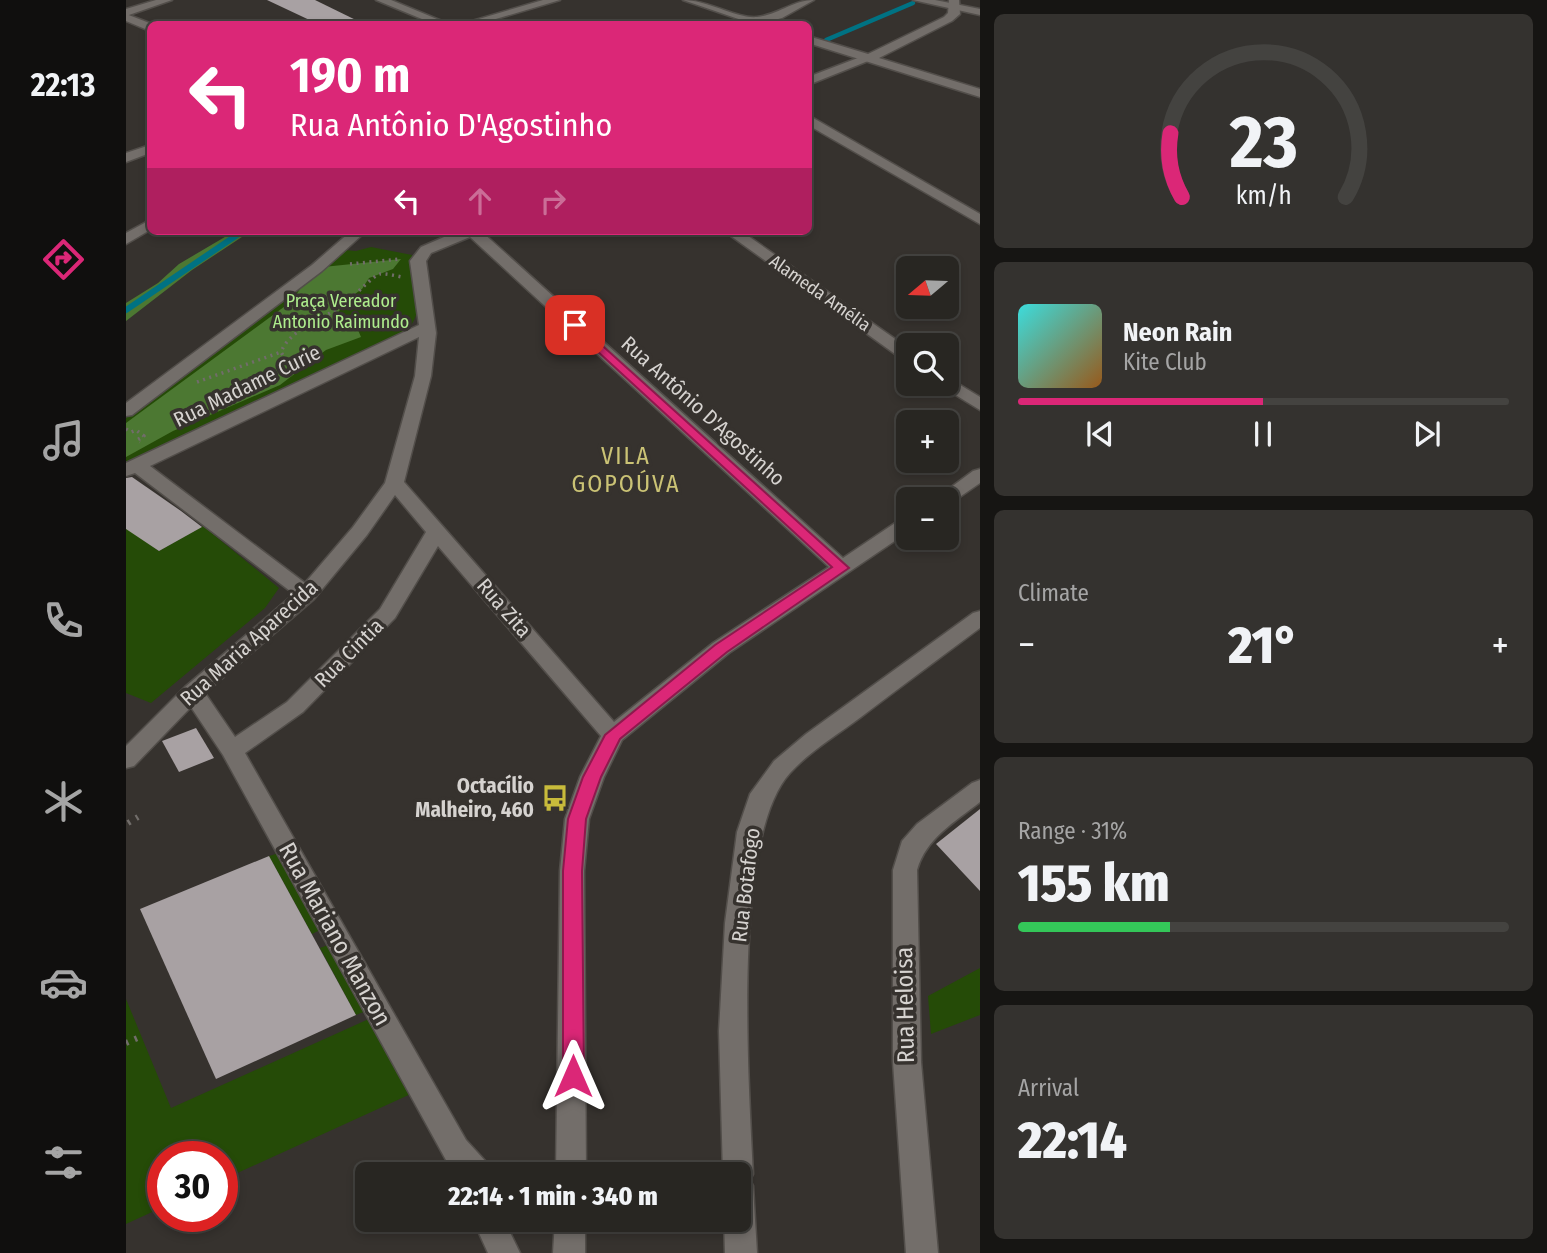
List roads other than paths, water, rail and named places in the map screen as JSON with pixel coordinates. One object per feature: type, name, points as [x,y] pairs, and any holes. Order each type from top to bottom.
[{"type":"street","points":[[126,15],[167,0]]},
{"type":"street","points":[[381,0],[435,21]]},
{"type":"street","points":[[479,21],[555,0]]},
{"type":"street","points":[[688,0],[753,21]]},
{"type":"street","points":[[777,20],[809,0]]},
{"type":"street","points":[[919,0],[954,4],[980,12]]},
{"type":"street","points":[[812,80],[867,59],[948,19],[954,14],[954,4]]},
{"type":"street","points":[[126,15],[147,26]]},
{"type":"street","points":[[812,40],[980,93]]},
{"type":"street","points":[[812,121],[980,220]]},
{"type":"street","points":[[126,158],[147,150]]},
{"type":"street","points":[[126,240],[147,226]]},
{"type":"street","points":[[126,411],[317,268],[355,235]]},
{"type":"street","name":"Rua Maria Aparecida","points":[[126,760],[193,692],[307,594],[360,531],[394,482],[424,376],[427,327],[418,261],[426,250],[462,235]]},
{"type":"street","name":"Rua Antônio D'Agostinho","points":[[476,235],[842,568]]},
{"type":"street","name":"Alameda Amélia","points":[[737,235],[896,347]]},
{"type":"street","name":"Rua Madame Curie","points":[[131,467],[427,327]]},
{"type":"street","points":[[959,390],[980,405]]},
{"type":"street","points":[[131,467],[307,594]]},
{"type":"street","points":[[959,489],[980,475]]},
{"type":"street","name":"Rua Zita","points":[[394,482],[614,735]]},
{"type":"street","name":"Rua Cintia","points":[[232,751],[295,707],[388,613],[437,531]]},
{"type":"street","points":[[570,1162],[573,1076],[572,871],[577,819],[592,777],[614,735],[721,648],[896,531]]},
{"type":"street","name":"Rua Botafogo","points":[[738,1162],[733,1031],[738,923],[750,832],[762,794],[782,767],[814,740],[980,618]]},
{"type":"street","name":"Rua Mariano Manzon","points":[[193,692],[232,751],[462,1162]]},
{"type":"street","name":"Rua Heloisa","points":[[922,1253],[911,1163],[904,1034],[905,870],[911,848],[926,831],[980,789]]},
{"type":"street","points":[[494,1232],[504,1253]]},
{"type":"street","points":[[569,1253],[570,1232]]},
{"type":"street","points":[[740,1232],[741,1253]]},
{"type":"waterway","points":[[826,40],[913,3]]},
{"type":"waterway","points":[[126,310],[237,235]]},
{"type":"place","name":"Octacílio Malheiro, 460","points":[[555,798]]},
{"type":"district","name":"VILA GOPOÚVA","points":[[626,470]]},
{"type":"park label","name":"Praça Vereador Antonio Raimundo","points":[[341,311]]}]
